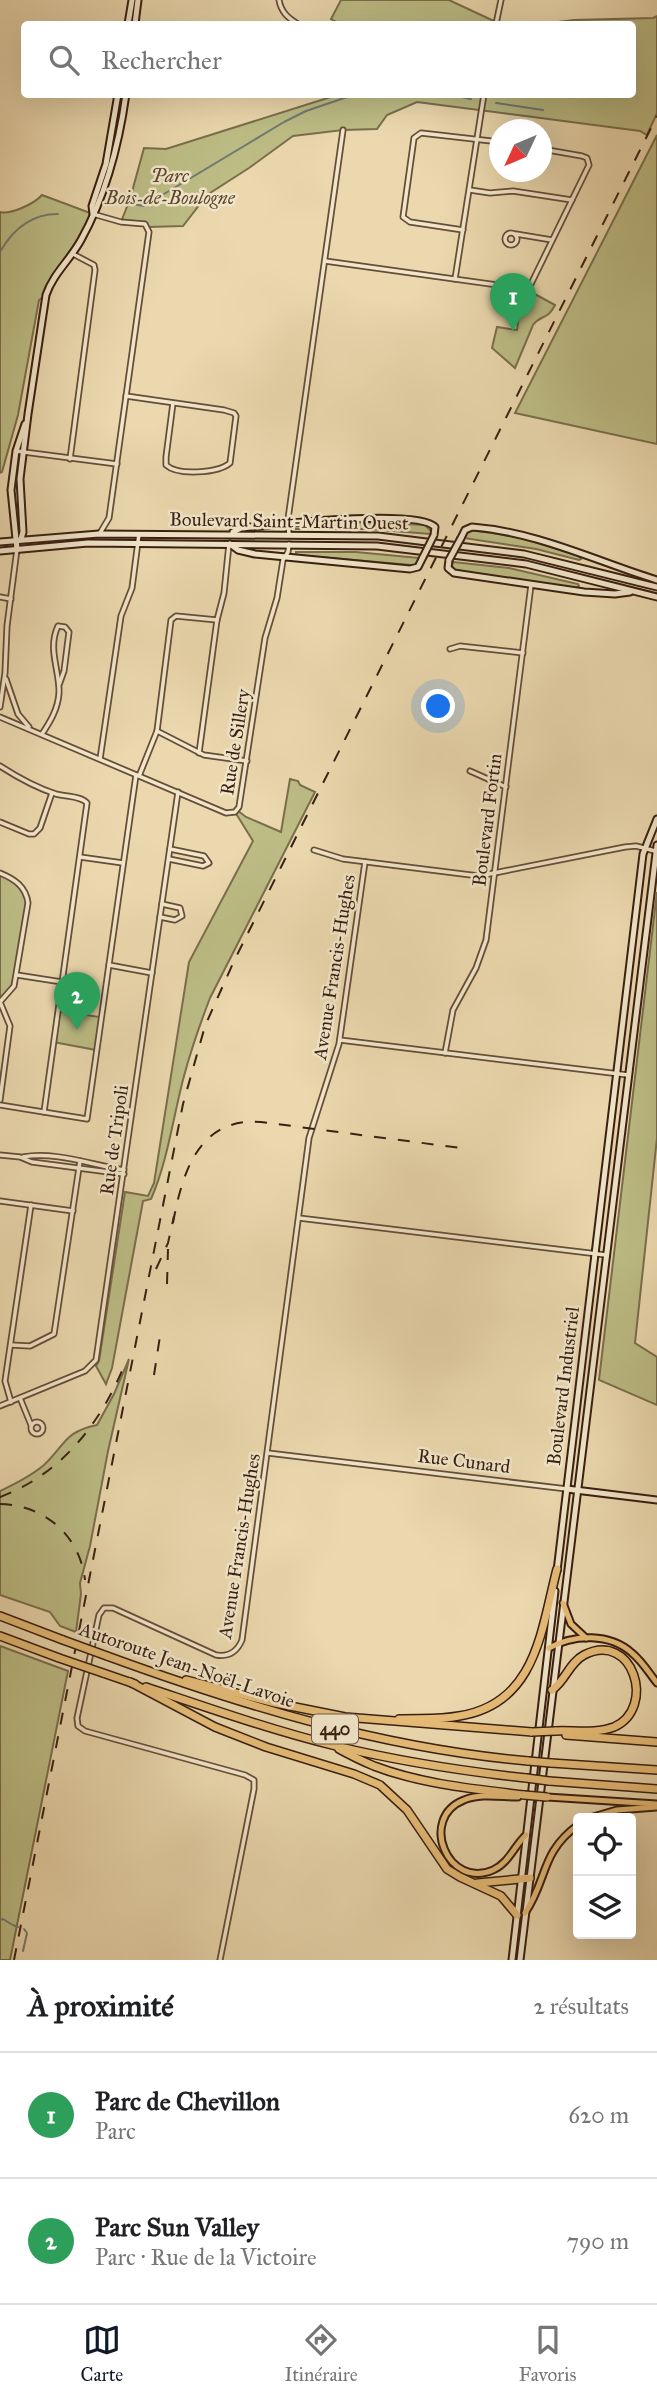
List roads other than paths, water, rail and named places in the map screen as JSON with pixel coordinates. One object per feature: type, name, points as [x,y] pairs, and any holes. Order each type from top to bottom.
[{"type":"highway","points":[[363,1719],[459,1716],[486,1708],[506,1695],[524,1676],[534,1659],[557,1569]]},
{"type":"highway","name":"Autoroute Jean-Noël-Lavoie","points":[[0,1616],[229,1699],[334,1728],[440,1749],[551,1763],[657,1770]]},
{"type":"highway","name":"Autoroute Jean-Noël-Lavoie","points":[[0,1636],[246,1721],[326,1743],[434,1766],[549,1781],[657,1789]]},
{"type":"highway","points":[[148,1671],[275,1703],[363,1719],[531,1732],[597,1731],[622,1723],[636,1709],[641,1688],[637,1672],[630,1662],[618,1654],[603,1651],[588,1653],[578,1659],[561,1684],[552,1690]]},
{"type":"highway","points":[[130,1682],[197,1720],[226,1732],[376,1783],[404,1806],[447,1869],[504,1898],[521,1914]]},
{"type":"highway","points":[[555,1732],[657,1742]]},
{"type":"highway","points":[[326,1743],[374,1766],[404,1774],[460,1786],[547,1797]]},
{"type":"highway","points":[[477,1883],[525,1878]]},
{"type":"main road","points":[[563,1603],[571,1624],[586,1638]]},
{"type":"main road","points":[[549,1648],[558,1643],[586,1638],[608,1639],[624,1646],[657,1683]]},
{"type":"main road","points":[[524,1796],[463,1800],[446,1814],[440,1837],[444,1851],[453,1863],[465,1871],[479,1873],[491,1871],[502,1864],[526,1835]]},
{"type":"main road","points":[[547,1797],[657,1805]]},
{"type":"main road","points":[[607,1813],[657,1805]]},
{"type":"main road","points":[[521,1914],[536,1896],[549,1856],[573,1829]]},
{"type":"street","points":[[128,21],[132,0]]},
{"type":"street","points":[[135,21],[138,0]]},
{"type":"street","points":[[279,0],[280,8],[293,21]]},
{"type":"street","points":[[497,21],[501,0]]},
{"type":"street","points":[[93,214],[92,206],[106,163],[117,98]]},
{"type":"street","points":[[0,707],[10,599],[17,549],[23,531],[20,479],[46,295],[56,275],[73,254],[98,207],[116,151],[124,98]]},
{"type":"street","points":[[455,279],[483,98]]},
{"type":"street","points":[[289,535],[288,523],[344,130]]},
{"type":"street","points":[[463,230],[410,222],[403,217],[413,141],[415,135],[421,132],[489,141]]},
{"type":"street","points":[[325,261],[526,289],[531,284],[589,165],[589,161],[582,156],[552,151]]},
{"type":"street","points":[[469,190],[490,193],[513,191],[572,200]]},
{"type":"street","points":[[93,214],[121,222],[145,224],[149,232],[109,518],[99,534]]},
{"type":"street","points":[[516,234],[552,240]]},
{"type":"street","points":[[71,459],[95,270],[94,265],[73,254]]},
{"type":"street","points":[[126,396],[173,403],[234,413],[236,416],[230,463],[222,470],[183,472],[170,469],[166,465],[173,403]]},
{"type":"street","points":[[19,539],[11,490],[16,451],[28,414]]},
{"type":"street","points":[[16,451],[117,464]]},
{"type":"street","points":[[199,753],[229,544],[247,553],[414,569],[419,566],[436,529],[431,523],[397,519],[359,519],[242,528],[229,534]]},
{"type":"street","points":[[633,592],[604,594],[454,573],[448,568],[449,560],[468,528],[480,528],[541,540],[657,580]]},
{"type":"street","name":"Boulevard Saint-Martin Ouest","points":[[0,542],[99,534],[400,538],[519,553],[657,587]]},
{"type":"street","points":[[100,759],[121,616],[132,587],[139,534]]},
{"type":"street","name":"Boulevard Saint-Martin Ouest","points":[[0,551],[80,544],[138,543],[361,545],[519,563],[657,597]]},
{"type":"street","name":"Rue de Sillery","points":[[0,717],[231,813],[239,807],[265,638],[289,544]]},
{"type":"street","points":[[582,554],[582,568]]},
{"type":"street","points":[[579,590],[583,586],[582,578]]},
{"type":"street","name":"Boulevard Fortin","points":[[445,1053],[452,1014],[475,972],[485,944],[531,583]]},
{"type":"street","points":[[0,597],[10,599]]},
{"type":"street","points":[[0,1105],[87,1119],[122,863],[138,775],[157,731],[171,620],[176,616],[217,620]]},
{"type":"street","points":[[41,734],[57,706],[59,685],[64,671],[69,632],[65,627],[58,626],[54,643],[59,685]]},
{"type":"street","points":[[450,649],[459,646],[523,653]]},
{"type":"street","points":[[5,673],[8,690],[18,714],[34,731]]},
{"type":"street","points":[[157,731],[199,753],[247,761]]},
{"type":"street","points":[[0,766],[52,793],[86,800],[44,1112]]},
{"type":"street","points":[[471,771],[506,787]]},
{"type":"street","name":"Rue de Tripoli","points":[[20,1398],[87,1370],[93,1365],[97,1355],[178,792]]},
{"type":"street","points":[[0,821],[34,834],[40,828],[52,793]]},
{"type":"street","name":"Boulevard Industriel","points":[[525,1878],[526,1835],[644,849],[657,819]]},
{"type":"street","points":[[314,850],[338,858],[476,876],[625,847],[656,848]]},
{"type":"street","name":"Boulevard Industriel","points":[[512,1960],[521,1914],[552,1690],[656,848]]},
{"type":"street","points":[[169,859],[203,866],[209,863],[204,856],[170,849]]},
{"type":"street","points":[[80,857],[122,863]]},
{"type":"street","name":"Avenue Francis-Hughes","points":[[220,1960],[254,1780],[245,1775],[85,1731],[79,1727],[77,1720],[99,1615],[104,1608],[113,1608],[214,1655],[227,1655],[240,1647],[310,1135],[340,1040],[365,862]]},
{"type":"street","points":[[0,873],[19,884],[27,895],[28,903],[14,986],[0,1002],[10,1026],[0,1100]]},
{"type":"street","points":[[160,917],[175,920],[182,916],[180,908],[162,904]]},
{"type":"street","points":[[109,965],[152,973]]},
{"type":"street","points":[[17,975],[62,982]]},
{"type":"street","points":[[340,1040],[628,1075]]},
{"type":"street","points":[[0,1155],[33,1155],[80,1161],[124,1172]]},
{"type":"street","points":[[20,1157],[32,1162],[124,1172]]},
{"type":"street","points":[[10,1345],[30,1346],[54,1334],[80,1161]]},
{"type":"street","points":[[0,1201],[73,1211]]},
{"type":"street","points":[[12,1402],[5,1381],[31,1205]]},
{"type":"street","points":[[299,1218],[606,1255]]},
{"type":"street","points":[[0,1406],[20,1398],[31,1425]]},
{"type":"street","name":"Rue Cunard","points":[[268,1453],[657,1500]]},
{"type":"street","name":"Boulevard Industriel","points":[[520,1960],[521,1914]]},
{"type":"waterway","points":[[133,204],[144,206],[284,122],[344,98]]},
{"type":"waterway","points":[[466,98],[471,99]]},
{"type":"waterway","points":[[496,103],[543,110]]},
{"type":"waterway","points":[[0,252],[24,224],[40,217],[58,214]]},
{"type":"waterway","points":[[0,1920],[11,1924]]},
{"type":"waterway","points":[[13,1925],[18,1927]]},
{"type":"waterway","points":[[23,1951],[27,1933],[24,1929]]},
{"type":"railway","points":[[14,1960],[183,1104],[205,1026],[234,961],[657,116]]},
{"type":"railway","points":[[173,1223],[188,1168],[197,1152],[208,1139],[222,1129],[240,1123],[261,1122],[461,1148]]},
{"type":"railway","points":[[156,1269],[168,1243],[174,1216]]},
{"type":"railway","points":[[167,1284],[168,1249]]},
{"type":"railway","points":[[154,1375],[160,1336]]},
{"type":"railway","points":[[0,1497],[42,1475],[77,1443],[105,1405],[126,1361]]},
{"type":"railway","points":[[0,1504],[32,1510],[57,1526],[76,1550],[85,1580]]},
{"type":"place","name":"Parc de Chevillon","points":[[513,331]]},
{"type":"place","name":"Parc Sun Valley","points":[[77,1030]]},
{"type":"park label","name":"Parc Bois-de-Boulogne","points":[[170,186]]}]
